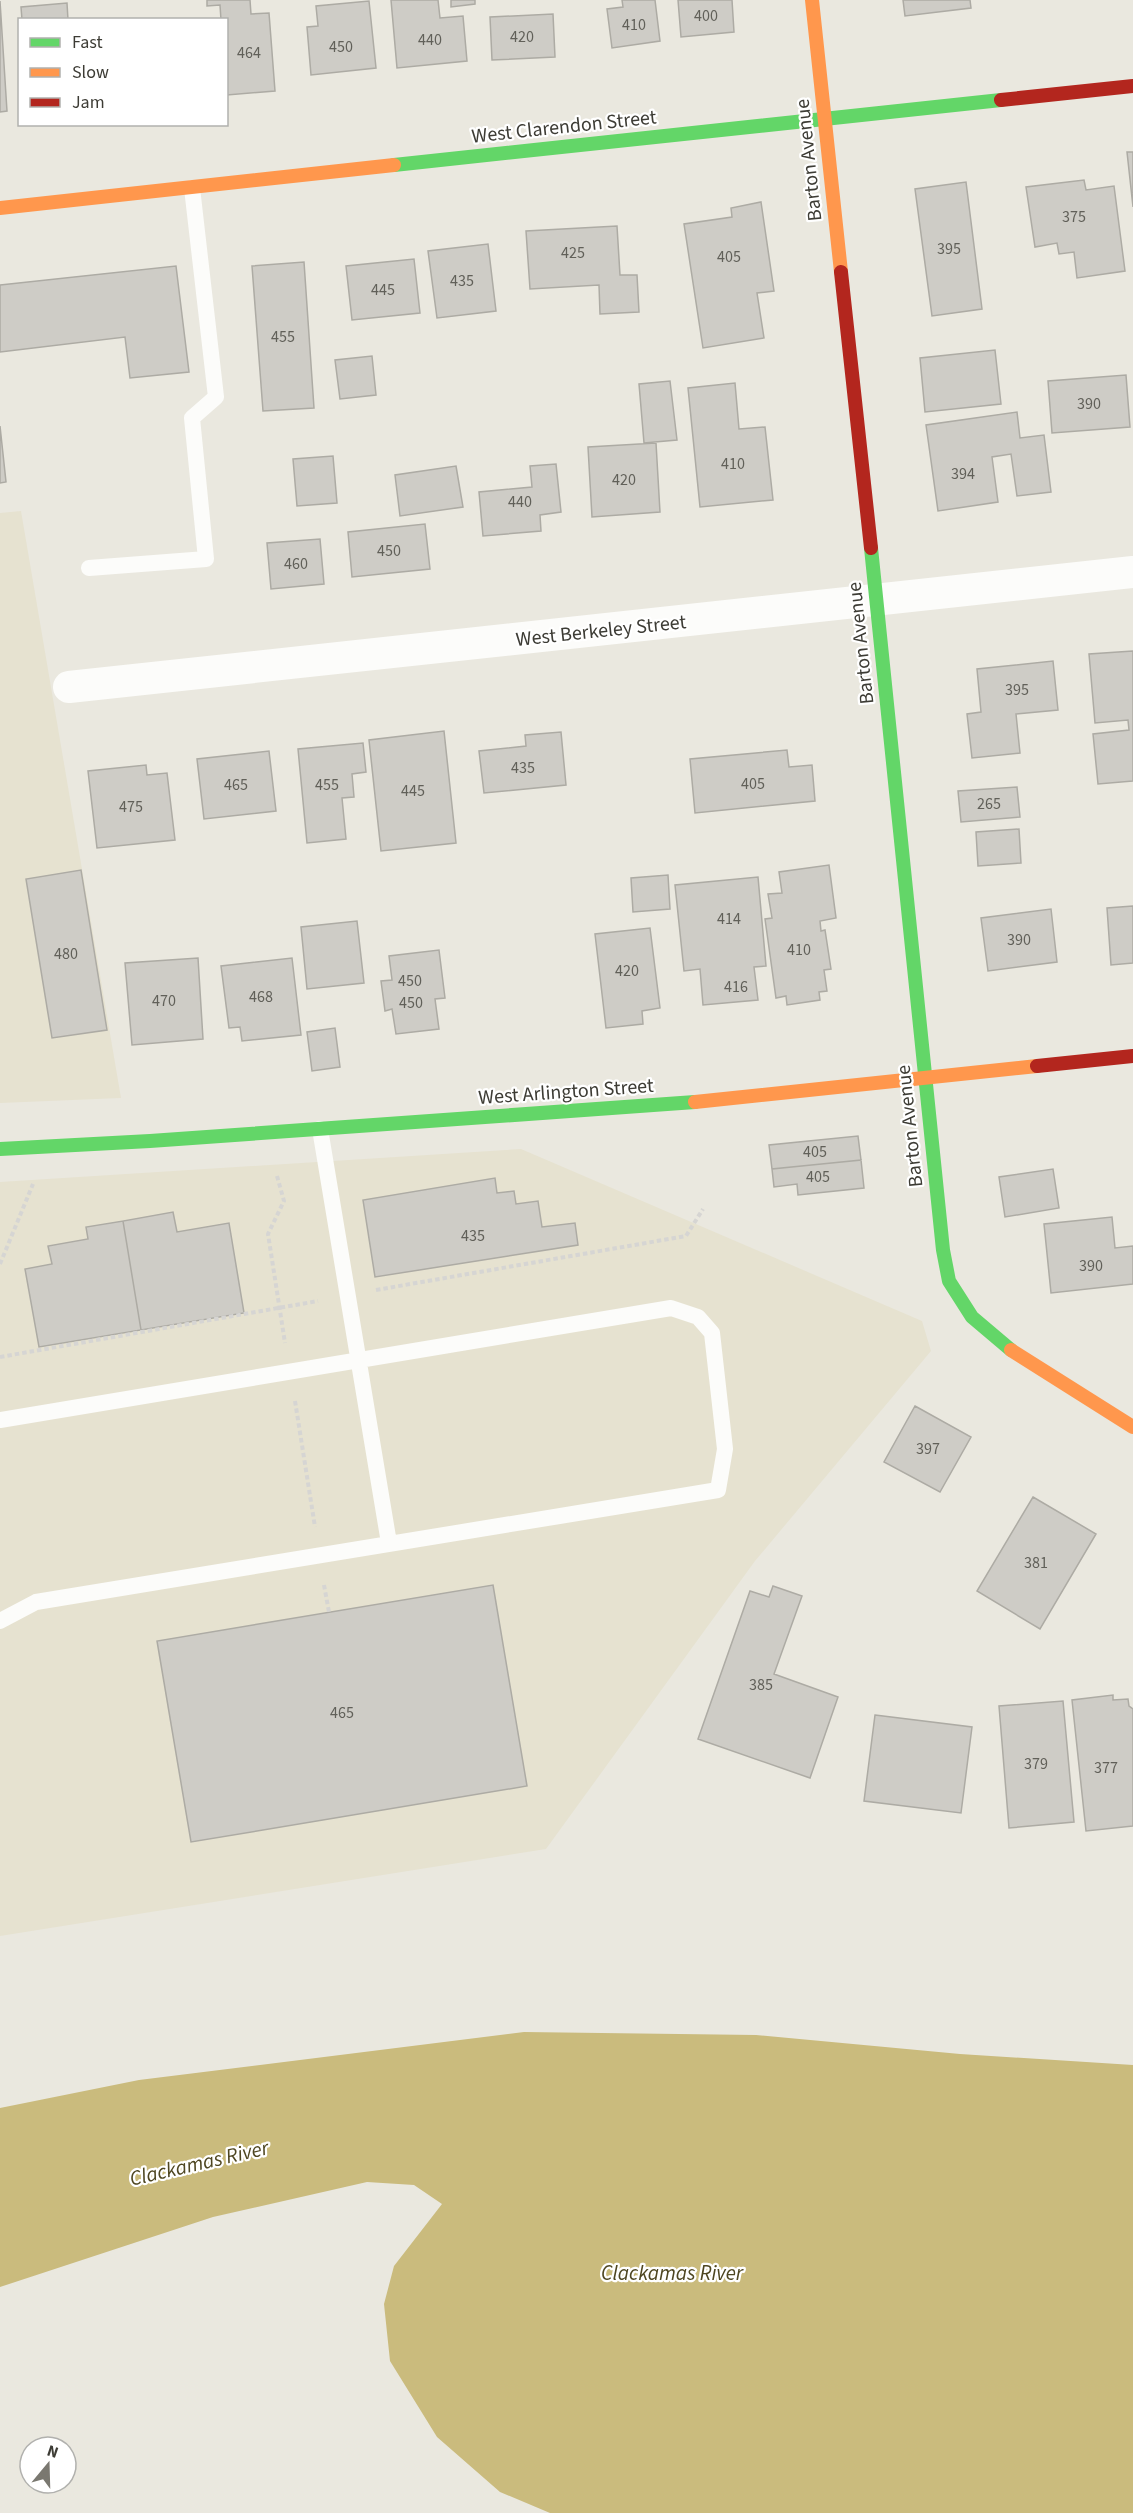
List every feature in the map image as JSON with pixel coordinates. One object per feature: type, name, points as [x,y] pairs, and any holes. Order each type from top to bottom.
[{"type":"street","name":"Barton Avenue","points":[[812,0],[877,601],[943,1251],[949,1281],[972,1317],[1001,1344],[1133,1427]]},
{"type":"street","name":"West Clarendon Street","points":[[0,208],[1133,86]]},
{"type":"street","name":"West Berkeley Street","points":[[69,687],[1133,573]]},
{"type":"street","name":"West Arlington Street","points":[[0,1149],[320,1129],[733,1099],[1133,1056]]},
{"type":"lane","points":[[89,568],[206,559],[192,418],[216,397],[192,188]]},
{"type":"lane","points":[[320,1129],[390,1543]]},
{"type":"lane","points":[[0,1420],[671,1308],[698,1317],[712,1333],[725,1449],[718,1490],[36,1602],[0,1621]]},
{"type":"path","points":[[0,1264],[33,1184],[42,1147]]},
{"type":"shaded area","points":[[21,511],[121,1098],[0,1103],[0,513]]},
{"type":"shaded area","points":[[521,1149],[922,1321],[931,1351],[755,1561],[546,1849],[0,1936],[0,1182]]},
{"type":"water","name":"Clackamas River","points":[[524,2032],[756,2035],[960,2054],[1133,2065],[1133,2513],[550,2513],[500,2492],[437,2437],[390,2361],[384,2304],[394,2266],[442,2204],[414,2185],[367,2182],[213,2217],[0,2287],[0,2108],[139,2080]]},
{"type":"building","points":[[207,0],[250,0],[251,14],[269,13],[275,91],[228,95],[228,18],[221,18],[220,5],[207,6]]},
{"type":"building","points":[[391,0],[438,0],[440,18],[463,16],[467,61],[397,68]]},
{"type":"building","points":[[451,0],[475,0],[475,4],[451,7]]},
{"type":"building","points":[[622,0],[655,0],[660,41],[612,48],[607,9],[623,7]]},
{"type":"building","points":[[678,0],[732,0],[734,32],[681,37]]},
{"type":"building","points":[[903,0],[970,0],[971,8],[905,16]]},
{"type":"building","points":[[0,1],[7,111],[0,112]]},
{"type":"building","points":[[369,1],[376,68],[311,75],[307,27],[318,26],[316,6]]},
{"type":"building","points":[[67,3],[68,18],[22,18],[21,7]]},
{"type":"building","points":[[553,14],[555,57],[492,60],[490,17]]},
{"type":"building","points":[[1127,152],[1133,152],[1133,207]]},
{"type":"building","points":[[1084,180],[1086,190],[1114,186],[1125,271],[1077,278],[1074,252],[1059,254],[1057,243],[1035,247],[1026,187]]},
{"type":"building","points":[[966,182],[982,309],[932,316],[915,189]]},
{"type":"building","points":[[761,202],[774,291],[757,293],[764,338],[703,348],[684,224],[732,217],[731,208]]},
{"type":"building","points":[[617,226],[620,275],[637,275],[639,312],[600,314],[599,285],[530,289],[526,231]]},
{"type":"building","points":[[488,244],[496,311],[437,318],[428,251]]},
{"type":"building","points":[[414,259],[420,313],[352,320],[346,266]]},
{"type":"building","points":[[304,262],[314,408],[263,411],[252,266]]},
{"type":"building","points":[[176,266],[189,372],[130,378],[125,337],[0,352],[0,285]]},
{"type":"building","points":[[995,350],[1001,404],[925,412],[920,358]]},
{"type":"building","points":[[372,356],[376,395],[340,399],[335,360]]},
{"type":"building","points":[[1126,375],[1130,427],[1052,433],[1048,381]]},
{"type":"building","points":[[670,381],[677,440],[644,443],[639,384]]},
{"type":"building","points":[[735,383],[739,429],[765,427],[773,500],[700,507],[688,388]]},
{"type":"building","points":[[1017,412],[1020,438],[1044,435],[1051,492],[1017,496],[1011,454],[992,457],[998,502],[938,511],[926,425]]},
{"type":"building","points":[[0,426],[6,482],[0,483]]},
{"type":"building","points":[[656,443],[660,512],[592,517],[588,447]]},
{"type":"building","points":[[333,456],[337,503],[297,506],[293,459]]},
{"type":"building","points":[[556,464],[561,512],[540,515],[541,531],[483,536],[479,492],[532,487],[530,466]]},
{"type":"building","points":[[456,466],[463,507],[400,516],[395,475]]},
{"type":"building","points":[[425,524],[430,569],[352,577],[348,532]]},
{"type":"building","points":[[320,539],[324,584],[271,589],[267,543]]},
{"type":"building","points":[[1133,651],[1133,781],[1098,784],[1093,734],[1129,730],[1128,720],[1095,723],[1089,654]]},
{"type":"building","points":[[1053,661],[1058,710],[1016,714],[1020,753],[972,758],[967,714],[981,712],[977,669]]},
{"type":"building","points":[[444,731],[456,843],[381,851],[369,740]]},
{"type":"building","points":[[561,732],[566,785],[484,793],[479,751],[526,746],[525,735]]},
{"type":"building","points":[[363,743],[366,772],[352,774],[354,797],[342,798],[346,839],[307,843],[298,749]]},
{"type":"building","points":[[787,750],[789,767],[812,765],[815,801],[695,813],[690,759]]},
{"type":"building","points":[[269,751],[276,811],[204,819],[197,759]]},
{"type":"building","points":[[146,765],[147,775],[167,773],[175,840],[97,848],[88,771]]},
{"type":"building","points":[[1017,787],[1020,817],[961,822],[958,791]]},
{"type":"building","points":[[1019,829],[1021,863],[978,866],[976,832]]},
{"type":"building","points":[[829,865],[836,918],[820,921],[821,931],[825,930],[831,969],[824,970],[827,991],[819,992],[820,1000],[787,1005],[786,996],[776,998],[765,919],[772,918],[768,894],[782,893],[779,872]]},
{"type":"building","points":[[81,870],[107,1030],[52,1038],[26,879]]},
{"type":"building","points":[[668,875],[670,909],[633,912],[631,878]]},
{"type":"building","points":[[758,877],[766,966],[754,967],[758,1000],[703,1005],[700,969],[684,971],[675,885]]},
{"type":"building","points":[[1133,906],[1133,963],[1111,965],[1107,908]]},
{"type":"building","points":[[1051,909],[1057,962],[988,971],[981,918]]},
{"type":"building","points":[[357,921],[364,983],[307,989],[301,927]]},
{"type":"building","points":[[650,928],[660,1008],[642,1011],[643,1024],[606,1028],[595,934]]},
{"type":"building","points":[[439,950],[445,998],[435,999],[439,1029],[396,1034],[392,1009],[385,1011],[381,981],[392,980],[389,956]]},
{"type":"building","points":[[198,958],[203,1039],[132,1045],[125,963]]},
{"type":"building","points":[[292,958],[301,1035],[242,1041],[240,1027],[229,1028],[221,966]]},
{"type":"building","points":[[335,1028],[340,1067],[312,1071],[307,1032]]},
{"type":"building","points":[[858,1136],[861,1160],[772,1169],[769,1145]]},
{"type":"building","points":[[861,1160],[864,1188],[798,1195],[797,1184],[774,1187],[772,1169]]},
{"type":"building","points":[[1053,1169],[1059,1208],[1005,1217],[999,1177]]},
{"type":"building","points":[[495,1178],[497,1193],[514,1191],[516,1204],[538,1201],[542,1227],[575,1223],[578,1245],[375,1277],[363,1200]]},
{"type":"building","points":[[173,1212],[177,1232],[229,1223],[244,1313],[141,1330],[123,1221]]},
{"type":"building","points":[[1112,1217],[1115,1248],[1133,1246],[1133,1284],[1051,1293],[1044,1224]]},
{"type":"building","points":[[123,1221],[141,1330],[39,1347],[25,1269],[52,1264],[48,1246],[88,1239],[86,1227]]},
{"type":"building","points":[[915,1406],[971,1437],[940,1492],[884,1462]]},
{"type":"building","points":[[1033,1497],[1096,1534],[1040,1629],[977,1591]]},
{"type":"building","points":[[493,1585],[527,1786],[191,1842],[157,1641]]},
{"type":"building","points":[[773,1586],[802,1596],[774,1674],[838,1697],[810,1778],[698,1739],[750,1591],[769,1597]]},
{"type":"building","points":[[1113,1695],[1113,1700],[1128,1699],[1129,1706],[1133,1709],[1133,1826],[1086,1831],[1072,1700]]},
{"type":"building","points":[[1063,1701],[1074,1822],[1009,1828],[999,1706]]},
{"type":"building","points":[[875,1715],[972,1727],[961,1813],[864,1801]]},
{"type":"traffic: fast","points":[[394,165],[1001,100]]},
{"type":"traffic: fast","points":[[871,548],[943,1250],[949,1281],[972,1317],[1011,1350]]},
{"type":"traffic: fast","points":[[0,1149],[150,1141],[695,1102]]},
{"type":"traffic: slow","points":[[812,0],[841,272]]},
{"type":"traffic: slow","points":[[0,208],[394,165]]},
{"type":"traffic: slow","points":[[695,1102],[1037,1066]]},
{"type":"traffic: slow","points":[[1011,1350],[1133,1427]]},
{"type":"traffic: jam","points":[[1001,100],[1133,86]]},
{"type":"traffic: jam","points":[[841,272],[871,548]]},
{"type":"traffic: jam","points":[[1037,1066],[1133,1056]]}]
